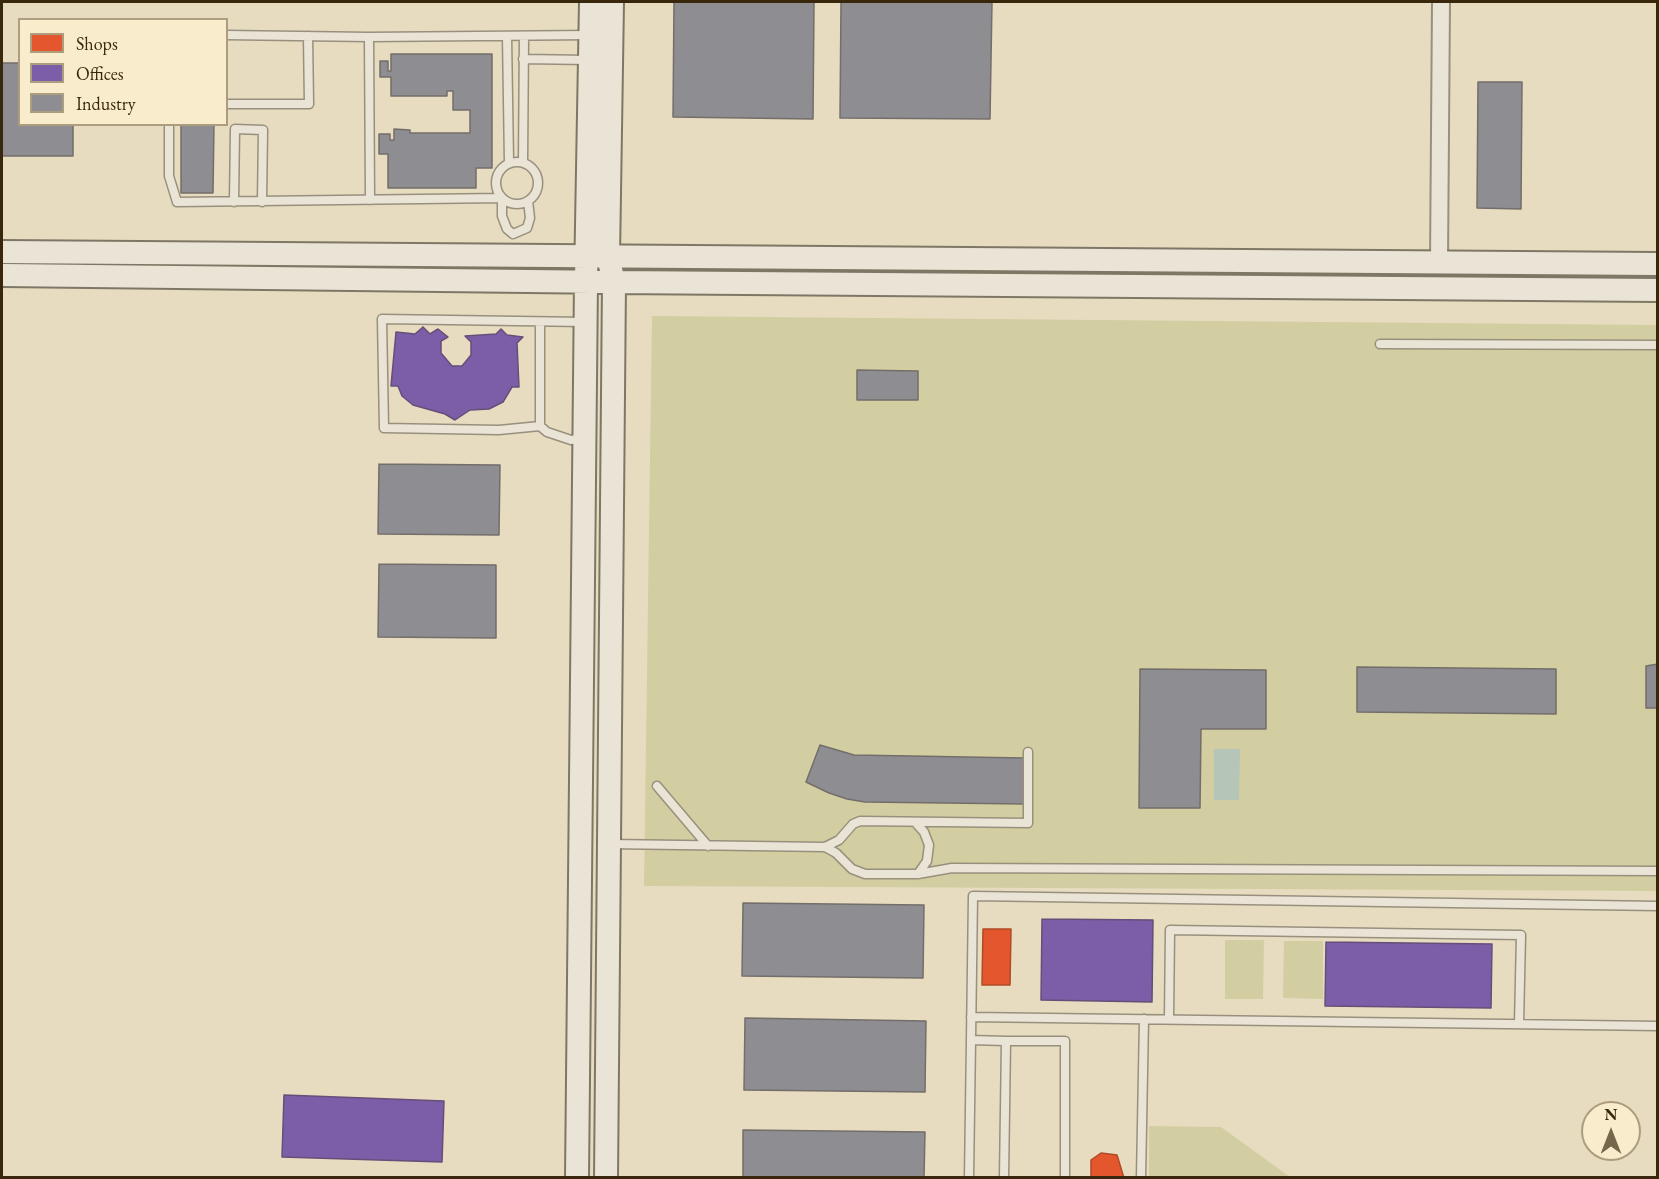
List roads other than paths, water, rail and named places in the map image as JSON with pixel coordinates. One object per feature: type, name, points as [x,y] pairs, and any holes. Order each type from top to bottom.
[{"type":"main road","points":[[591,2],[590,60],[597,256],[614,282],[606,1178]]},
{"type":"main road","points":[[577,1178],[586,281],[597,256],[612,2]]},
{"type":"main road","points":[[2,252],[513,245],[597,256],[1658,264]]},
{"type":"main road","points":[[2,275],[1658,290]]},
{"type":"street","points":[[1439,262],[1441,2]]},
{"type":"lane","points":[[228,35],[369,37],[590,35]]},
{"type":"lane","points":[[228,104],[309,104],[308,36]]},
{"type":"lane","points":[[507,36],[509,163]]},
{"type":"lane","points":[[523,162],[524,36]]},
{"type":"lane","points":[[369,37],[370,200]]},
{"type":"lane","points":[[524,59],[590,60]]},
{"type":"lane","points":[[169,126],[169,176],[177,202],[502,198]]},
{"type":"lane","points":[[234,202],[235,129],[263,130],[262,202]]},
{"type":"lane","points":[[523,162],[529,165],[537,177],[537,190],[528,201],[515,204],[502,198],[497,192],[496,178],[503,166],[523,162]]},
{"type":"lane","points":[[502,198],[502,216],[513,245],[527,228],[530,218],[528,201]]},
{"type":"lane","points":[[585,438],[572,440],[547,432],[540,426],[499,430],[384,428],[382,319],[586,322]]},
{"type":"lane","points":[[540,322],[540,426]]},
{"type":"lane","points":[[1380,344],[1658,345]]},
{"type":"lane","points":[[609,844],[825,847],[839,840],[853,824],[860,821],[1028,823],[1029,752]]},
{"type":"lane","points":[[657,786],[708,846]]},
{"type":"lane","points":[[915,822],[924,832],[928,845],[927,861],[918,874]]},
{"type":"lane","points":[[825,847],[836,853],[852,869],[865,874],[918,874],[952,868],[1658,872]]},
{"type":"lane","points":[[969,1178],[973,896],[1658,906]]},
{"type":"lane","points":[[1169,1019],[1170,930],[1521,935],[1519,1024]]},
{"type":"lane","points":[[971,1017],[1658,1026]]},
{"type":"lane","points":[[1141,1178],[1144,1019]]},
{"type":"lane","points":[[971,1040],[1065,1041],[1065,1178]]},
{"type":"lane","points":[[1004,1178],[1005,1041]]}]
